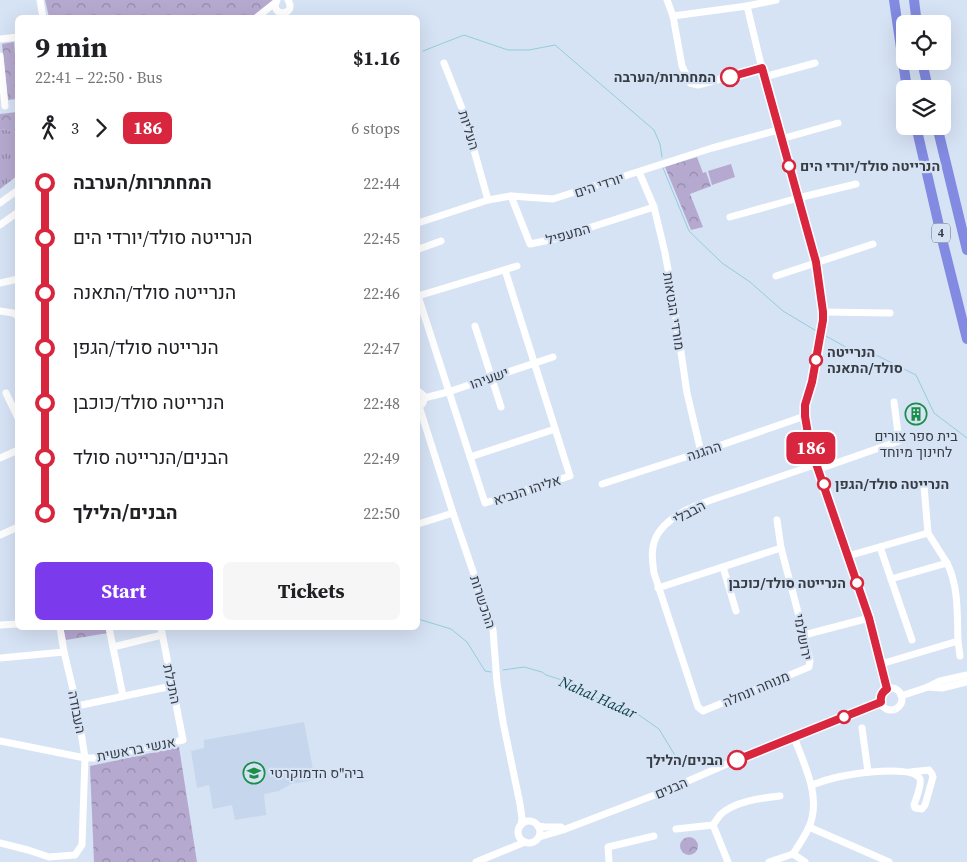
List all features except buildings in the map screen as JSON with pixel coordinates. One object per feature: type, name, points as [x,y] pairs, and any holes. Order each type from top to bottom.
[{"type":"highway","points":[[894,0],[906,80]]},
{"type":"highway","points":[[914,0],[916,15]]},
{"type":"highway","name":"4","points":[[918,135],[967,339]]},
{"type":"highway","name":"4","points":[[939,135],[967,250]]},
{"type":"street","points":[[40,0],[42,15]]},
{"type":"street","points":[[667,0],[673,16],[682,66],[690,84],[698,86],[762,68]]},
{"type":"street","points":[[673,16],[776,0]]},
{"type":"street","points":[[277,1],[275,8],[284,14]]},
{"type":"street","points":[[259,15],[277,1]]},
{"type":"street","points":[[284,14],[289,2]]},
{"type":"street","points":[[747,6],[778,130],[816,262],[823,320],[812,382],[805,405],[810,446],[869,618],[887,689]]},
{"type":"street","points":[[261,15],[270,12],[284,14]]},
{"type":"street","points":[[0,39],[15,37]]},
{"type":"street","points":[[0,56],[6,106]]},
{"type":"street","name":"העליות","points":[[444,62],[463,111],[488,200]]},
{"type":"street","points":[[764,77],[815,63]]},
{"type":"street","points":[[781,139],[838,123]]},
{"type":"street","name":"יורדי הים","points":[[420,222],[488,200],[511,196],[553,199],[712,148],[778,130]]},
{"type":"street","name":"מורדי הגטאות","points":[[639,172],[654,207],[672,291],[687,392],[701,452]]},
{"type":"street","points":[[730,217],[856,184]]},
{"type":"street","points":[[0,203],[15,192]]},
{"type":"street","name":"המעפיל","points":[[511,196],[530,244],[554,239],[654,207]]},
{"type":"street","points":[[0,225],[15,214]]},
{"type":"street","points":[[420,246],[441,241]]},
{"type":"street","points":[[776,276],[873,244]]},
{"type":"street","points":[[420,295],[517,266]]},
{"type":"street","name":"אליהו הנביא","points":[[420,302],[485,504],[570,476],[505,270]]},
{"type":"street","points":[[0,283],[15,280]]},
{"type":"street","points":[[0,311],[15,314]]},
{"type":"street","points":[[823,312],[890,313]]},
{"type":"street","points":[[475,326],[502,407]]},
{"type":"street","name":"ישעיהו","points":[[424,398],[448,392],[553,357]]},
{"type":"street","points":[[420,392],[424,398],[420,404]]},
{"type":"street","points":[[6,393],[15,412]]},
{"type":"street","name":"הבבלי","points":[[703,711],[698,707],[654,573],[652,555],[658,533],[673,518],[696,506],[899,441],[894,402]]},
{"type":"street","name":"ההכשרות","points":[[420,412],[493,630],[497,683],[520,804],[521,825]]},
{"type":"street","name":"ההגנה","points":[[602,484],[805,416]]},
{"type":"street","points":[[470,457],[556,429]]},
{"type":"street","points":[[0,458],[15,451]]},
{"type":"street","points":[[924,486],[928,533],[951,571],[956,591],[960,656]]},
{"type":"street","points":[[420,523],[453,513]]},
{"type":"street","name":"ירושלמי","points":[[777,520],[781,548],[810,661],[809,667]]},
{"type":"street","points":[[0,535],[15,530]]},
{"type":"street","points":[[848,556],[928,533]]},
{"type":"street","points":[[880,547],[912,640]]},
{"type":"street","points":[[658,588],[781,548]]},
{"type":"street","points":[[891,579],[947,563]]},
{"type":"street","points":[[723,567],[736,612]]},
{"type":"street","points":[[804,635],[869,618]]},
{"type":"street","points":[[0,625],[15,624]]},
{"type":"street","name":"העבודה","points":[[49,860],[75,854],[82,845],[85,758],[77,706],[60,630]]},
{"type":"street","points":[[109,630],[123,696]]},
{"type":"street","points":[[113,647],[161,631]]},
{"type":"street","name":"התכלת","points":[[161,631],[184,740]]},
{"type":"street","points":[[880,664],[958,641]]},
{"type":"street","points":[[0,658],[64,652]]},
{"type":"street","name":"מנוחה ונחלה","points":[[703,711],[809,667]]},
{"type":"street","points":[[901,696],[940,682],[967,675]]},
{"type":"street","points":[[928,687],[942,688],[967,682]]},
{"type":"street","points":[[77,706],[172,686]]},
{"type":"street","points":[[890,688],[897,690],[901,696],[902,700],[899,706],[892,710],[885,708],[880,699],[882,693],[890,688]]},
{"type":"street","name":"הבנים","points":[[539,837],[563,830],[665,791],[757,751],[881,702]]},
{"type":"street","points":[[862,728],[868,772]]},
{"type":"street","points":[[769,862],[793,854],[809,827],[812,816],[814,802],[812,785],[794,737]]},
{"type":"street","name":"אנשי בראשית","points":[[0,741],[85,758],[97,758],[184,740]]},
{"type":"street","points":[[812,785],[838,777],[868,772],[929,770],[933,777],[925,805],[922,809],[914,808],[920,782],[919,777],[910,772]]},
{"type":"street","points":[[676,829],[713,825],[727,809],[751,799],[780,796]]},
{"type":"street","name":"ההכשרות","points":[[520,804],[530,821]]},
{"type":"street","points":[[526,821],[530,821],[538,826],[540,831],[539,837],[532,843],[521,840],[518,829],[526,821]]},
{"type":"street","points":[[713,825],[728,862]]},
{"type":"street","name":"הבנים","points":[[538,826],[556,828],[572,826]]},
{"type":"street","points":[[809,827],[889,862]]},
{"type":"street","points":[[500,852],[519,835]]},
{"type":"street","points":[[609,862],[608,847],[654,836]]},
{"type":"street","points":[[476,862],[525,842]]},
{"type":"street","points":[[0,843],[28,850],[49,860]]},
{"type":"street","points":[[793,854],[805,862]]},
{"type":"shaded area","name":"ביה\"ס הדמוקרטי","points":[[304,722],[315,780],[291,784],[279,791],[264,794],[266,815],[235,820],[232,805],[213,809],[209,785],[197,788],[191,751],[204,748],[204,740]]},
{"type":"green space","points":[[45,0],[276,0],[258,15],[49,15]]},
{"type":"green space","points":[[14,42],[15,99],[8,100],[2,44]]},
{"type":"green space","points":[[15,112],[15,132],[0,129],[0,114]]},
{"type":"green space","points":[[0,129],[15,132],[15,178],[0,189]]},
{"type":"green space","points":[[697,157],[703,173],[706,172],[711,186],[690,194],[703,227],[691,230],[665,167]]},
{"type":"green space","points":[[731,164],[735,177],[712,185],[708,171]]},
{"type":"green space","points":[[64,630],[107,630],[108,633],[66,640]]},
{"type":"green space","points":[[179,747],[197,862],[94,862],[90,766]]},
{"type":"green space","points":[[689,837],[697,842],[698,846],[693,854],[689,855],[681,850],[680,846],[685,838]]},
{"type":"waterway","points":[[423,51],[464,35],[508,50],[529,50],[555,45],[654,130],[660,144],[662,157]]},
{"type":"waterway","points":[[663,168],[689,231],[722,263],[750,282],[783,311],[818,332]]},
{"type":"waterway","points":[[824,335],[851,350],[878,356],[916,375],[934,413],[967,438]]},
{"type":"waterway","points":[[420,620],[451,629],[467,642],[485,671],[491,672]]},
{"type":"waterway","name":"Nahal Hadar","points":[[503,670],[524,667],[542,672],[565,681],[609,705],[636,713],[659,729],[676,757]]},
{"type":"bus line","name":"186","points":[[730,77],[762,68],[816,262],[823,320],[812,382],[805,405],[805,416],[810,446],[869,618],[887,689],[882,693],[881,702],[737,760]]},
{"type":"place","name":"המחתרות/הערבה","points":[[730,77]]},
{"type":"place","name":"הנרייטה סולד/יורדי הים","points":[[789,166]]},
{"type":"place","name":"הנרייטה סולד/התאנה","points":[[816,360]]},
{"type":"place","name":"בית ספר צורים לחינוך מיוחד","points":[[916,414]]},
{"type":"place","name":"הנרייטה סולד/הגפן","points":[[824,484]]},
{"type":"place","name":"הנרייטה סולד/כוכבן","points":[[857,583]]},
{"type":"place","name":"הבנים/הלילך","points":[[737,760]]},
{"type":"place","name":"ביה\"ס הדמוקרטי","points":[[254,773]]}]
